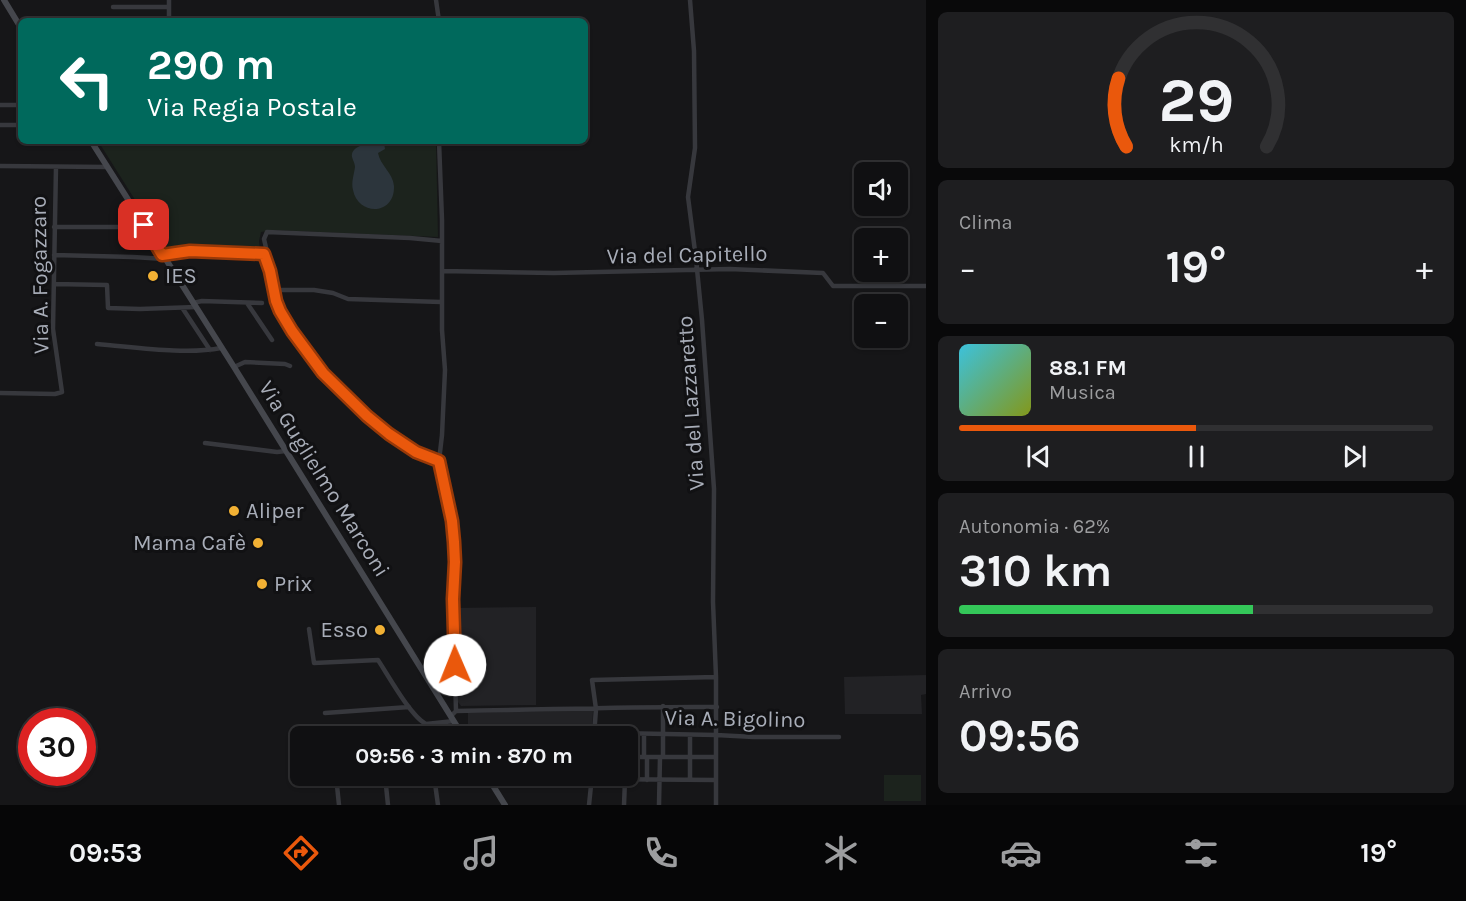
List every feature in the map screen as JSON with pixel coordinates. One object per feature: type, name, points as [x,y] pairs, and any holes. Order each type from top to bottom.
[{"type":"street","points":[[4,0],[18,23]]},
{"type":"street","points":[[169,0],[170,18]]},
{"type":"street","points":[[436,0],[439,18]]},
{"type":"street","name":"Via del Lazzaretto","points":[[690,0],[694,51],[695,148],[688,197],[697,269],[714,489],[716,805]]},
{"type":"street","points":[[113,7],[169,7]]},
{"type":"street","points":[[0,105],[18,105]]},
{"type":"street","points":[[0,125],[18,125]]},
{"type":"street","name":"Via Guglielmo Marconi","points":[[93,144],[457,726]]},
{"type":"street","points":[[309,629],[314,663],[378,660],[420,721],[426,724],[452,719],[456,711],[453,599],[455,562],[452,521],[439,461],[445,370],[441,303],[442,184],[439,144]]},
{"type":"street","points":[[0,166],[107,167]]},
{"type":"street","name":"Via A. Fogazzaro","points":[[0,393],[55,394],[62,392],[54,329],[56,167]]},
{"type":"street","points":[[54,227],[144,225]]},
{"type":"street","points":[[439,461],[416,452],[389,434],[323,373],[280,311],[264,254],[267,252],[264,239],[267,232],[410,238],[442,242]]},
{"type":"street","points":[[54,255],[164,257],[190,251],[264,254]]},
{"type":"street","name":"Via del Capitello","points":[[442,271],[554,273],[655,272],[697,269],[770,270],[823,273],[833,286],[926,286]]},
{"type":"street","points":[[54,284],[106,285],[108,308],[183,309],[202,301],[262,303]]},
{"type":"street","points":[[273,290],[333,292],[348,299],[441,303]]},
{"type":"street","points":[[247,303],[272,340]]},
{"type":"street","points":[[183,309],[210,350]]},
{"type":"street","points":[[97,344],[159,349],[210,350],[221,348]]},
{"type":"street","name":"Via Guglielmo Marconi","points":[[234,367],[245,362],[290,366]]},
{"type":"street","points":[[205,443],[277,452],[286,451]]},
{"type":"street","points":[[595,726],[596,709],[592,680],[716,677]]},
{"type":"street","points":[[456,711],[663,706],[717,707]]},
{"type":"street","points":[[659,805],[663,706]]},
{"type":"street","points":[[325,713],[410,707]]},
{"type":"street","name":"Via A. Bigolino","points":[[638,734],[839,737]]},
{"type":"street","points":[[644,734],[647,780]]},
{"type":"street","points":[[690,735],[690,780]]},
{"type":"street","points":[[638,757],[716,757]]},
{"type":"street","points":[[638,780],[716,780]]},
{"type":"street","points":[[337,786],[339,805]]},
{"type":"street","points":[[386,786],[388,805]]},
{"type":"street","points":[[435,786],[438,805]]},
{"type":"street","points":[[493,786],[505,805]]},
{"type":"street","points":[[589,805],[590,786]]},
{"type":"street","points":[[624,805],[626,786]]},
{"type":"shaded area","points":[[100,144],[436,144],[438,237],[272,230],[261,232],[260,250],[166,249]]},
{"type":"shaded area","points":[[384,144],[385,149],[378,153],[394,186],[393,196],[383,207],[368,208],[356,199],[352,181],[355,167],[352,154],[360,146]]},
{"type":"shaded area","points":[[536,607],[536,705],[461,706],[458,702],[454,608]]},
{"type":"shaded area","points":[[926,675],[926,694],[921,695],[922,714],[845,714],[844,677]]},
{"type":"shaded area","points":[[593,710],[592,726],[468,726],[468,713]]},
{"type":"shaded area","points":[[884,775],[921,775],[921,801],[884,801]]},
{"type":"place","name":"IES","points":[[153,276]]},
{"type":"place","name":"Aliper","points":[[234,511]]},
{"type":"place","name":"Mama Cafè","points":[[258,543]]},
{"type":"place","name":"Prix","points":[[262,584]]},
{"type":"place","name":"Esso","points":[[380,630]]},
{"type":"route","points":[[144,225],[162,255],[190,251],[264,254],[280,311],[323,373],[389,434],[416,452],[439,461],[446,487],[454,542],[455,665]]}]
